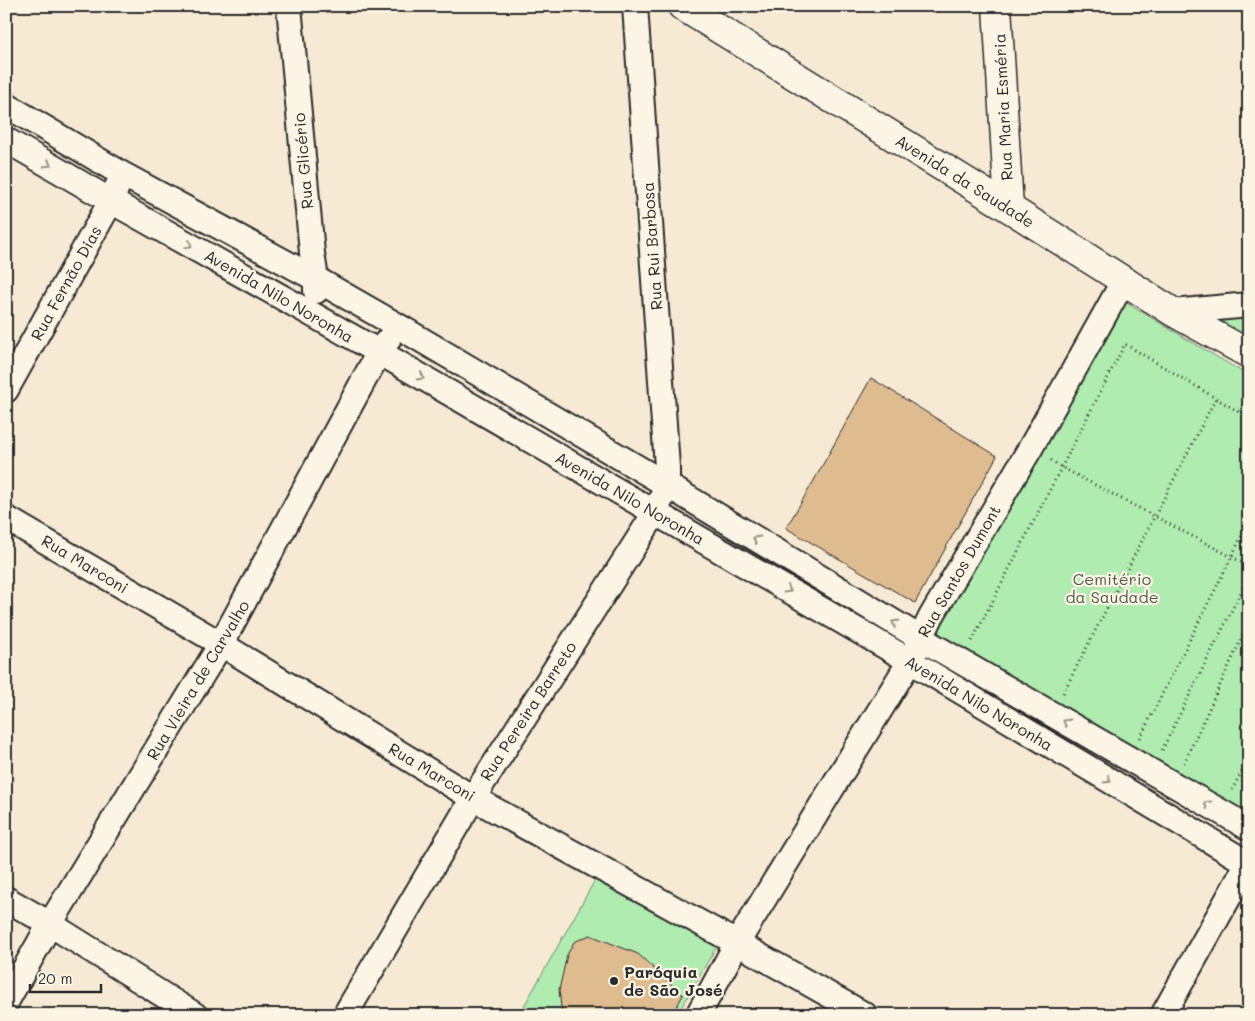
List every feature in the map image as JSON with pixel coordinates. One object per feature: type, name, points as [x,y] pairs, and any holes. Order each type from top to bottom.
[{"type":"main road","name":"Avenida da Saudade","points":[[682,6],[1009,208],[1173,312],[1249,354]]},
{"type":"main road","name":"Rua Maria Esméria","points":[[997,6],[1009,208]]},
{"type":"street","name":"Rua Glicério","points":[[289,6],[316,279],[315,316]]},
{"type":"street","name":"Rua Rui Barbosa","points":[[635,6],[667,457],[667,485]]},
{"type":"street","name":"Avenida Nilo Noronha","points":[[6,105],[122,174],[316,279],[398,326],[667,485],[920,638],[1249,828]]},
{"type":"street","name":"Avenida Nilo Noronha","points":[[6,140],[379,352],[910,661],[1248,863]]},
{"type":"street","name":"Rua Fernão Dias","points":[[6,390],[111,201],[122,174]]},
{"type":"street","name":"Rua Santos Dumont","points":[[698,1015],[737,943],[910,661],[931,617],[1032,447],[1124,280]]},
{"type":"street","points":[[1173,312],[1249,305]]},
{"type":"street","name":"Rua Vieira de Carvalho","points":[[6,1002],[50,924],[221,644],[379,352],[398,326]]},
{"type":"street","name":"Rua Pereira Barreto","points":[[345,1015],[473,798],[655,513],[667,485]]},
{"type":"street","name":"Rua Marconi","points":[[6,518],[221,644],[473,798],[864,1015]]},
{"type":"street","points":[[1163,1015],[1248,863]]},
{"type":"street","points":[[6,899],[50,924],[195,1015]]},
{"type":"path","points":[[970,645],[1125,344],[1249,418]]},
{"type":"path","points":[[1061,696],[1216,398]]},
{"type":"path","points":[[1032,447],[1061,467],[1249,566]]},
{"type":"path","points":[[1139,741],[1249,520]]},
{"type":"path","points":[[1160,753],[1249,576]]},
{"type":"path","points":[[1182,766],[1249,622]]},
{"type":"path","points":[[1230,793],[1249,758]]},
{"type":"green space","name":"Cemitério da Saudade","points":[[1123,301],[1249,376],[1249,826],[923,638]]},
{"type":"green space","points":[[1249,307],[1249,342],[1191,313]]},
{"type":"green space","points":[[599,873],[718,944],[677,1015],[519,1015]]},
{"type":"building","points":[[871,378],[997,456],[915,603],[786,528]]},
{"type":"building","name":"Paróquia de São José","points":[[590,935],[638,954],[683,995],[672,1015],[562,1015],[559,990],[567,955],[574,942]]},
{"type":"place","name":"Paróquia de São José","points":[[614,981]]}]
